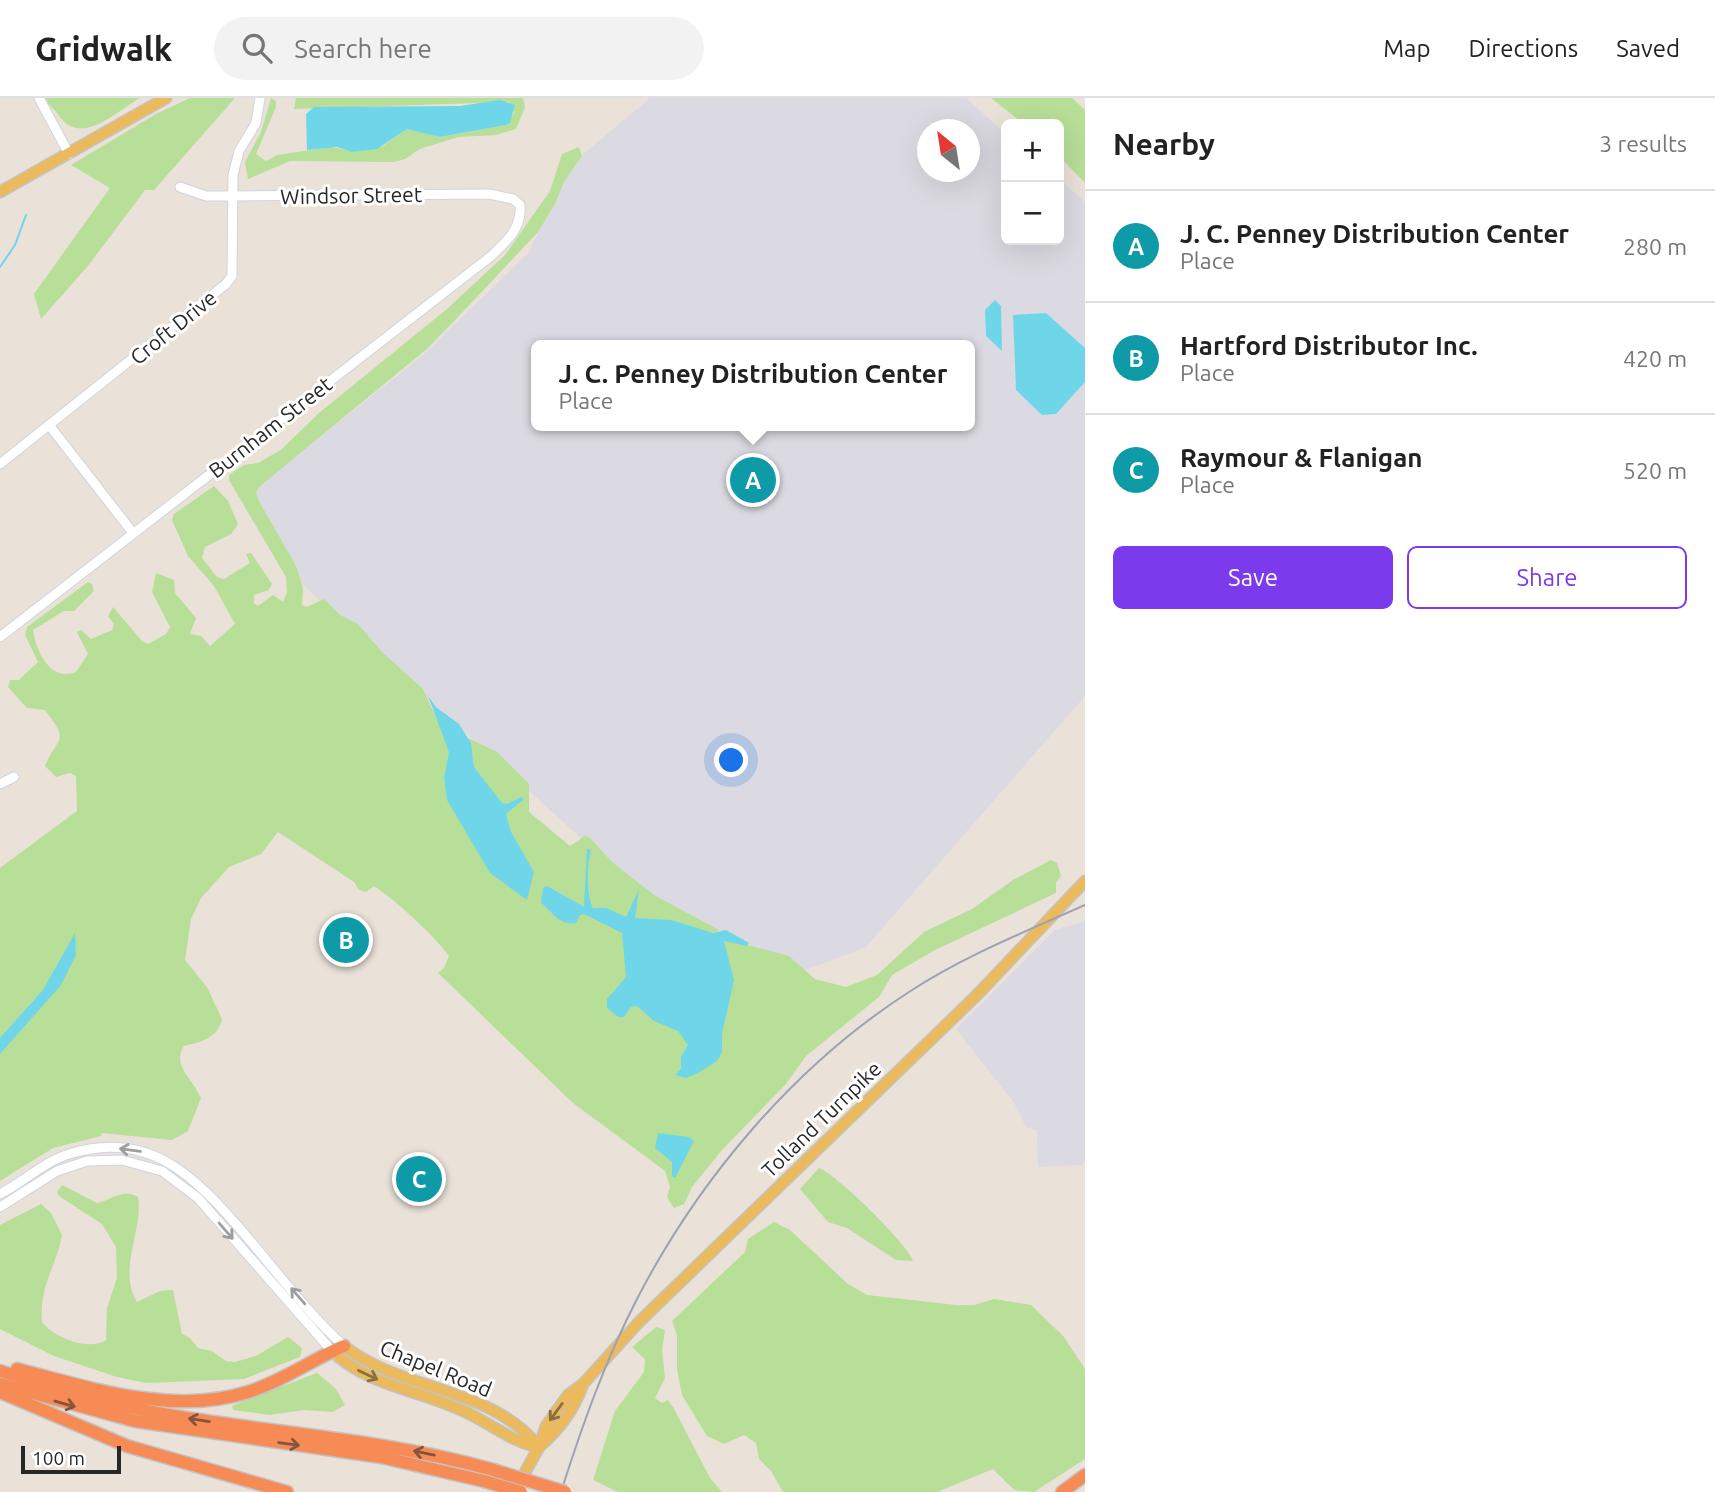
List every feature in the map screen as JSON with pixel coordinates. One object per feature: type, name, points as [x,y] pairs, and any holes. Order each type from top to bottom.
[{"type":"highway","points":[[0,1365],[134,1396],[198,1400],[233,1396],[263,1387],[338,1349]]},
{"type":"highway","points":[[0,1371],[66,1392],[143,1410],[383,1446],[487,1475],[521,1492]]},
{"type":"highway","points":[[0,1384],[135,1421],[487,1475],[565,1492]]},
{"type":"highway","points":[[0,1392],[127,1446],[287,1492]]},
{"type":"highway","points":[[1062,1492],[1085,1475]]},
{"type":"main road","points":[[0,192],[166,98]]},
{"type":"main road","name":"Tolland Turnpike","points":[[514,1492],[540,1447],[553,1436],[578,1401],[583,1384],[639,1322],[985,988],[1085,881]]},
{"type":"main road","name":"Chapel Road","points":[[338,1349],[380,1368],[477,1403],[525,1430],[540,1447]]},
{"type":"main road","name":"Chapel Road","points":[[338,1349],[367,1375],[471,1414],[524,1444],[540,1447]]},
{"type":"street","points":[[39,98],[69,154]]},
{"type":"street","name":"Croft Drive","points":[[0,464],[226,284],[232,275],[235,162],[256,123],[260,98]]},
{"type":"street","name":"Windsor Street","points":[[180,187],[206,195],[234,196],[489,194],[513,199],[520,205]]},
{"type":"street","name":"Burnham Street","points":[[0,636],[490,257],[511,237],[519,224],[520,205]]},
{"type":"street","points":[[49,425],[133,533]]},
{"type":"street","points":[[0,785],[14,777]]},
{"type":"street","name":"Chapel Road","points":[[0,1194],[60,1157],[105,1148],[135,1150],[159,1158],[183,1170],[207,1191],[338,1349]]},
{"type":"street","name":"Chapel Road","points":[[0,1207],[57,1171],[104,1159],[130,1161],[155,1168],[179,1181],[198,1198],[256,1264],[338,1349]]},
{"type":"street","points":[[198,1198],[207,1191]]},
{"type":"street","points":[[256,1264],[264,1257]]},
{"type":"street","points":[[471,1414],[477,1403]]},
{"type":"shaded area","points":[[650,98],[966,98],[1001,130],[1001,245],[1064,245],[1064,183],[1085,202],[1085,696],[866,947],[806,970],[652,903],[303,585],[254,490],[423,355],[528,253],[574,162]]},
{"type":"shaded area","points":[[1085,921],[1085,1160],[1082,1165],[1038,1167],[1037,1130],[1026,1127],[1014,1103],[956,1029],[1055,930]]},
{"type":"green space","points":[[46,98],[140,98],[99,124],[78,128],[68,125]]},
{"type":"green space","points":[[190,98],[235,98],[154,190],[145,190],[87,267],[41,319],[34,294],[110,188],[71,165],[156,114]]},
{"type":"green space","points":[[271,98],[276,101],[276,107],[256,154],[266,161],[277,155],[332,147],[354,152],[383,146],[408,128],[440,137],[506,125],[514,113],[509,102],[294,109],[296,98],[523,98],[525,107],[516,129],[496,135],[458,137],[420,149],[405,159],[394,162],[290,161],[248,179],[245,162],[261,132]]},
{"type":"green space","points":[[991,98],[1072,98],[1085,110],[1085,183],[1064,161],[1064,119],[1018,119]]},
{"type":"green space","points":[[579,147],[582,156],[564,182],[555,204],[538,232],[458,317],[428,348],[259,487],[256,493],[259,501],[296,566],[303,588],[302,605],[307,607],[324,599],[340,615],[358,624],[382,652],[423,689],[444,735],[474,764],[468,738],[497,752],[529,784],[529,812],[570,846],[585,836],[590,838],[612,862],[654,895],[736,942],[789,956],[815,979],[846,987],[877,975],[924,932],[972,909],[1013,880],[1051,860],[1057,863],[1061,876],[1056,882],[1056,893],[933,951],[892,975],[879,997],[806,1056],[786,1084],[722,1150],[692,1187],[684,1204],[674,1208],[667,1197],[670,1187],[665,1171],[573,1103],[438,973],[444,968],[449,956],[414,918],[374,886],[366,892],[359,890],[354,882],[278,832],[261,854],[229,867],[201,898],[191,919],[185,960],[207,987],[222,1019],[213,1035],[184,1046],[181,1053],[180,1060],[185,1073],[201,1098],[188,1131],[172,1140],[102,1133],[101,1136],[53,1148],[0,1181],[0,868],[77,811],[76,776],[70,773],[56,777],[45,766],[60,738],[58,728],[45,710],[27,708],[8,687],[10,680],[19,680],[38,662],[25,635],[27,627],[88,582],[92,584],[94,591],[74,611],[64,611],[33,630],[37,647],[46,663],[59,673],[76,672],[88,654],[77,632],[81,630],[91,639],[112,630],[114,624],[108,616],[113,607],[142,641],[148,644],[166,634],[170,627],[152,592],[156,573],[174,580],[175,593],[196,618],[190,634],[201,636],[210,646],[235,624],[214,586],[188,556],[172,520],[174,514],[214,486],[228,501],[238,524],[231,534],[205,547],[202,558],[217,577],[224,579],[250,563],[246,554],[251,553],[272,584],[269,590],[254,595],[254,603],[258,606],[273,595],[283,602],[287,592],[286,577],[229,480],[229,475],[244,465],[258,463],[281,450],[319,413],[447,309],[505,255],[550,191],[562,154]]},
{"type":"green space","points":[[819,1168],[870,1210],[899,1240],[913,1261],[896,1260],[847,1228],[828,1222],[800,1189]]},
{"type":"green space","points":[[62,1185],[97,1203],[122,1194],[138,1197],[138,1222],[130,1263],[132,1289],[137,1302],[160,1291],[173,1290],[182,1334],[190,1338],[198,1348],[212,1351],[226,1361],[235,1362],[256,1356],[288,1337],[302,1348],[300,1357],[244,1379],[146,1383],[117,1377],[54,1356],[0,1329],[0,1225],[41,1204],[51,1213],[62,1235],[45,1287],[42,1322],[54,1333],[81,1344],[106,1340],[107,1308],[117,1278],[116,1247],[102,1224],[59,1196],[57,1192]]},
{"type":"green space","points":[[774,1222],[790,1230],[848,1284],[867,1295],[956,1305],[974,1305],[994,1299],[1031,1305],[1064,1337],[1085,1369],[1085,1459],[1034,1492],[1014,1490],[993,1469],[937,1492],[783,1492],[771,1471],[759,1459],[756,1443],[744,1435],[724,1444],[707,1436],[682,1395],[677,1369],[677,1335],[672,1321],[745,1252],[748,1239]]},
{"type":"green space","points":[[656,1327],[665,1330],[662,1350],[665,1378],[655,1398],[662,1403],[668,1400],[673,1407],[710,1478],[722,1492],[618,1492],[593,1480],[615,1411],[644,1372],[645,1359],[632,1347]]},
{"type":"green space","points":[[317,1373],[336,1389],[345,1405],[333,1412],[304,1410],[270,1415],[233,1410],[232,1406],[236,1404]]},
{"type":"water","points":[[500,100],[515,105],[510,123],[506,125],[440,137],[407,129],[377,149],[352,152],[337,147],[307,150],[306,114],[314,107],[460,106]]},
{"type":"water","points":[[995,300],[1001,306],[1002,351],[986,336],[985,310]]},
{"type":"water","points":[[1046,313],[1085,348],[1085,382],[1056,414],[1042,415],[1016,390],[1013,315]]},
{"type":"water","points":[[428,696],[436,707],[459,724],[471,743],[474,767],[502,803],[507,804],[521,797],[524,799],[506,814],[511,832],[534,872],[527,900],[490,873],[447,800],[444,778],[449,752]]},
{"type":"water","points":[[587,849],[591,850],[588,880],[593,908],[606,908],[626,917],[639,889],[635,918],[671,920],[713,933],[726,930],[749,943],[747,946],[724,941],[734,980],[722,1034],[722,1053],[717,1061],[698,1073],[686,1078],[675,1075],[681,1069],[681,1057],[688,1045],[678,1031],[654,1021],[637,1006],[631,1007],[624,1017],[618,1017],[607,1008],[607,999],[626,977],[622,933],[584,914],[580,915],[576,923],[565,922],[541,903],[543,888],[547,886],[584,907]]},
{"type":"water","points":[[75,933],[76,955],[61,985],[0,1054],[0,1038],[43,990]]},
{"type":"water","points":[[658,1133],[689,1137],[694,1141],[675,1178],[672,1176],[672,1162],[655,1148]]},
{"type":"waterway","points":[[0,267],[15,245],[26,215]]},
{"type":"railway","points":[[561,1492],[595,1394],[637,1299],[689,1211],[753,1128],[827,1054],[909,992],[973,956],[1085,905]]},
{"type":"place","name":"J. C. Penney Distribution Center","points":[[753,480]]},
{"type":"place","name":"Hartford Distributor Inc.","points":[[346,940]]},
{"type":"place","name":"Raymour & Flanigan","points":[[419,1179]]}]
